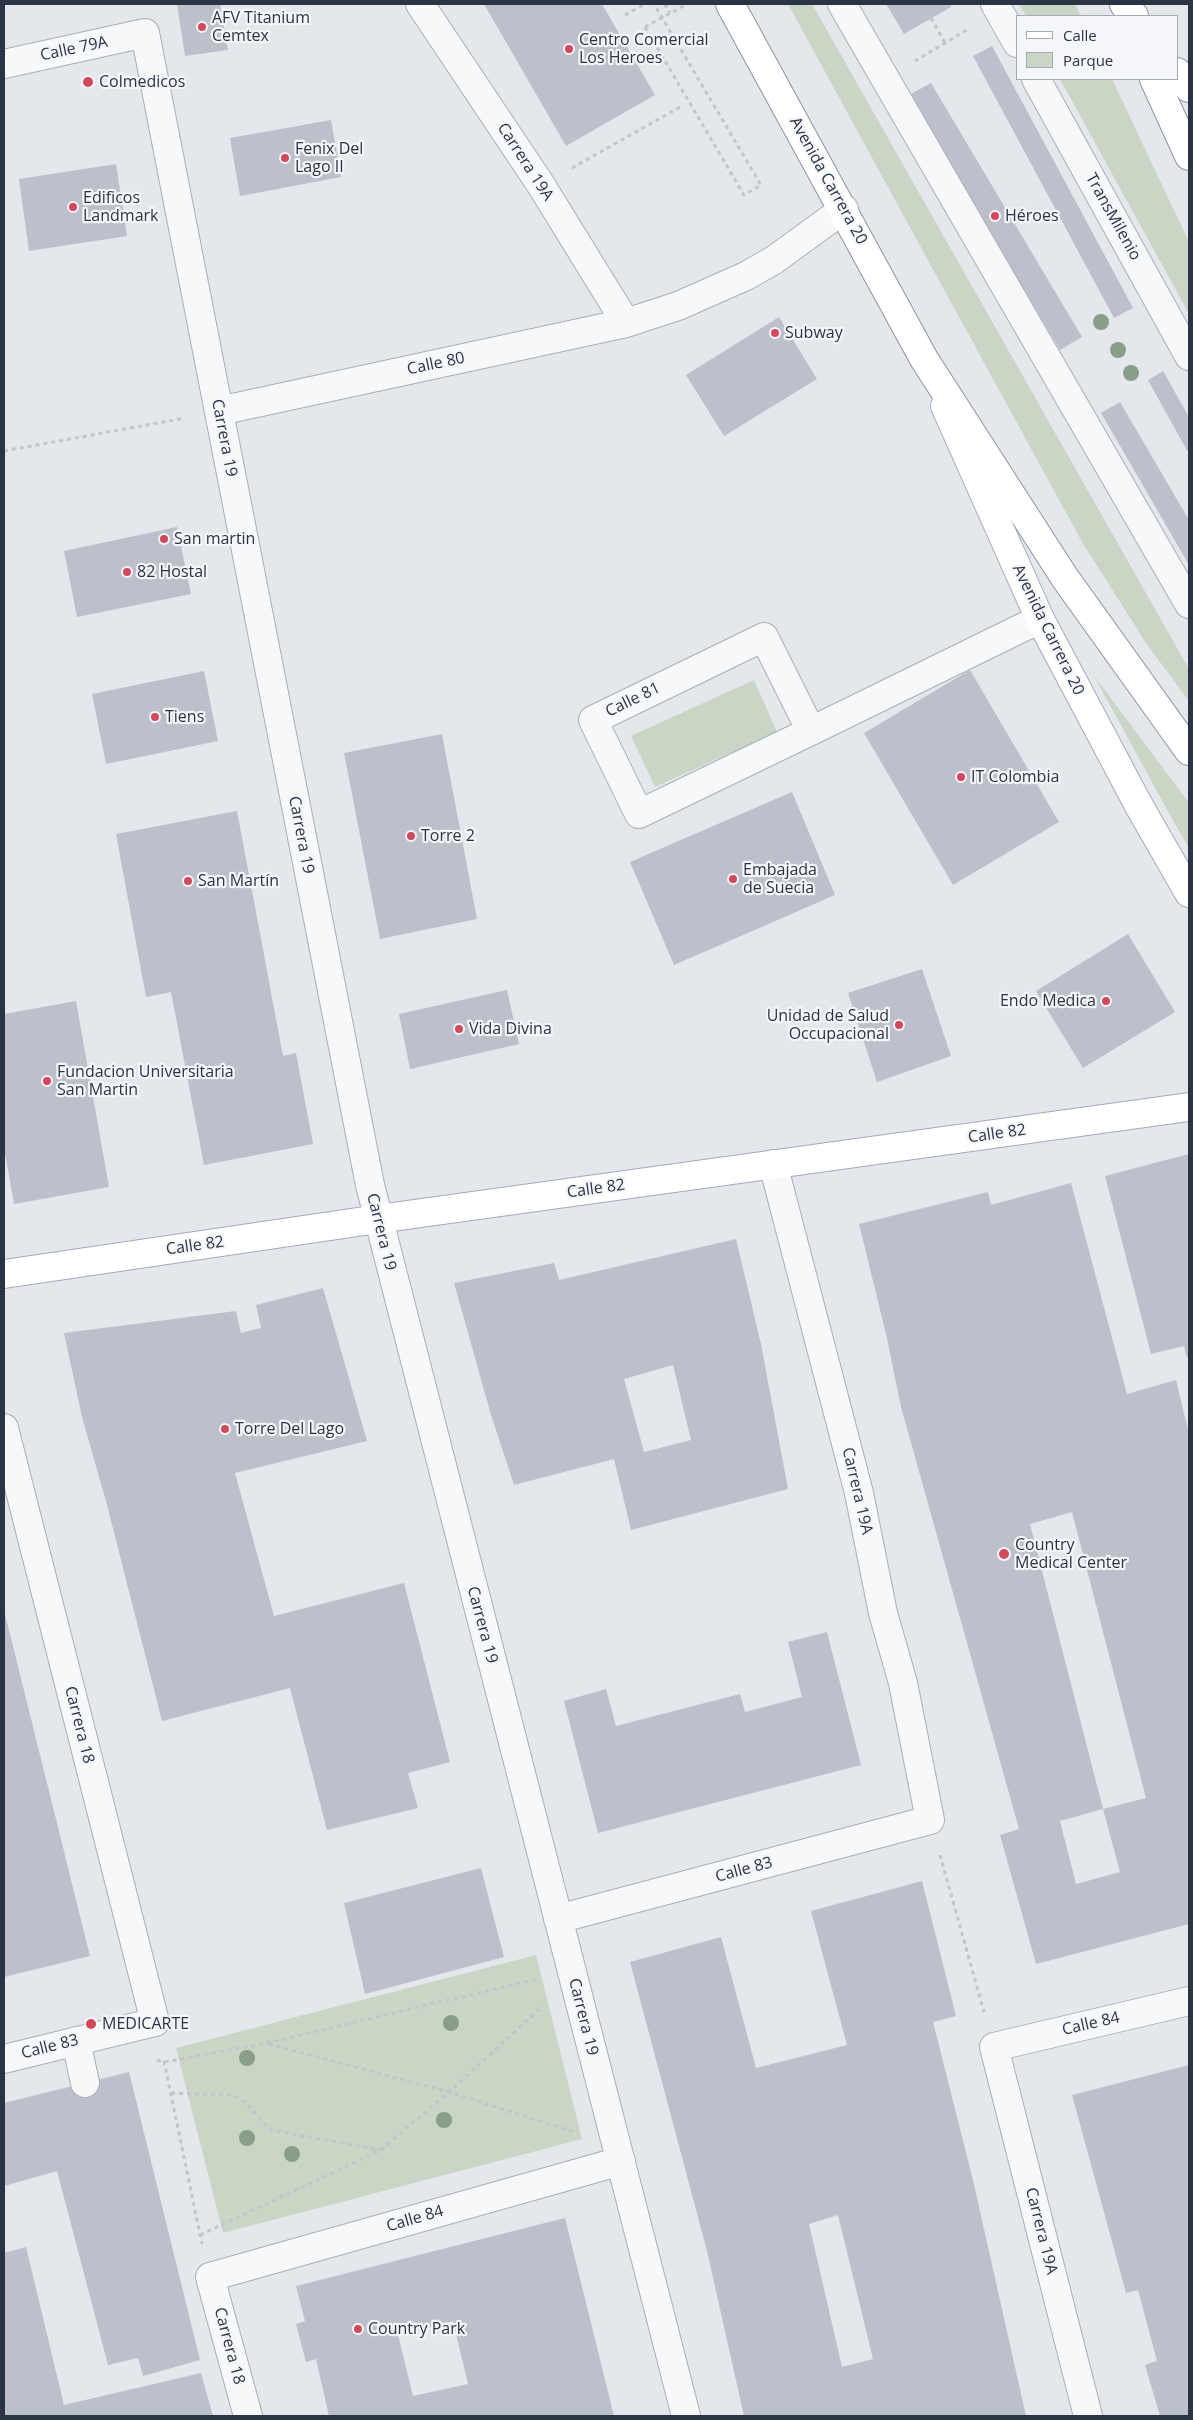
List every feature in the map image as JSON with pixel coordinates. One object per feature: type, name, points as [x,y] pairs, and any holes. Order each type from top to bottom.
[{"type":"main road","name":"Avenida Carrera 20","points":[[730,4],[844,209],[924,359],[1040,619],[1138,804],[1189,893]]},
{"type":"main road","points":[[1124,4],[1133,15]]},
{"type":"main road","points":[[1178,73],[1189,88]]},
{"type":"main road","points":[[1154,80],[1189,156]]},
{"type":"main road","name":"Avenida Carrera 20","points":[[924,359],[1065,578],[1189,751]]},
{"type":"main road","name":"Calle 82","points":[[4,1274],[378,1219],[1189,1107]]},
{"type":"street","name":"Carrera 19A","points":[[420,4],[541,185],[626,323]]},
{"type":"street","points":[[842,4],[1189,604]]},
{"type":"street","points":[[995,4],[1016,41]]},
{"type":"street","name":"Calle 79A","points":[[4,64],[145,33]]},
{"type":"street","name":"Carrera 19","points":[[145,33],[378,1219],[686,2416]]},
{"type":"street","name":"TransMilenio","points":[[1037,80],[1189,356]]},
{"type":"street","name":"Calle 80","points":[[218,412],[626,323],[678,306],[746,276],[774,260],[844,209]]},
{"type":"street","name":"Calle 81","points":[[811,731],[764,637],[593,720],[639,814],[811,731],[1040,619]]},
{"type":"street","name":"Carrera 19A","points":[[773,1164],[859,1493],[883,1613],[903,1683],[930,1820]]},
{"type":"street","name":"Carrera 18","points":[[4,1428],[155,2022]]},
{"type":"street","name":"Calle 83","points":[[558,1919],[930,1820]]},
{"type":"street","name":"Calle 84","points":[[994,2046],[1189,2001]]},
{"type":"street","name":"Calle 83","points":[[4,2058],[155,2022]]},
{"type":"street","points":[[76,2041],[84,2083]]},
{"type":"street","name":"Carrera 19A","points":[[994,2046],[1088,2416]]},
{"type":"street","name":"Calle 84","points":[[210,2277],[618,2153]]},
{"type":"street","name":"Carrera 18","points":[[210,2277],[248,2416]]},
{"type":"path","points":[[625,15],[640,5],[645,4]]},
{"type":"path","points":[[654,4],[658,12],[663,20],[668,28],[761,185],[744,195],[645,27],[662,18],[687,4]]},
{"type":"path","points":[[665,4],[670,13]]},
{"type":"path","points":[[931,18],[945,43]]},
{"type":"path","points":[[907,65],[970,28]]},
{"type":"path","points":[[541,185],[680,107]]},
{"type":"path","points":[[4,452],[218,412]]},
{"type":"path","points":[[930,1820],[994,2046]]},
{"type":"path","points":[[148,2058],[164,2062],[267,2043],[572,1975]]},
{"type":"path","points":[[200,2235],[381,2150],[449,2092],[572,1975]]},
{"type":"path","points":[[155,2022],[210,2277]]},
{"type":"path","points":[[267,2043],[449,2092],[618,2153]]},
{"type":"path","points":[[171,2093],[233,2095],[244,2102],[262,2123],[276,2131],[381,2150]]},
{"type":"green space","points":[[788,4],[812,4],[1189,669],[1189,701],[1148,646],[1082,542]]},
{"type":"green space","points":[[1019,4],[1075,4],[1080,15],[1025,15]]},
{"type":"green space","points":[[1061,80],[1112,80],[1189,242],[1189,314]]},
{"type":"green space","points":[[1093,674],[1189,803],[1189,848],[1166,808]]},
{"type":"green space","points":[[754,680],[777,732],[655,787],[631,736]]},
{"type":"green space","points":[[536,1955],[582,2139],[223,2233],[176,2048]]},
{"type":"building","name":"AFV Titanium Cemtex","points":[[177,4],[220,4],[228,50],[185,56]]},
{"type":"building","name":"Centro Comercial Los Heroes","points":[[484,4],[602,4],[655,95],[566,146]]},
{"type":"building","points":[[886,4],[950,4],[951,7],[904,34]]},
{"type":"building","name":"Héroes","points":[[992,46],[1133,308],[1114,318],[973,56]]},
{"type":"building","name":"Héroes","points":[[931,83],[1082,337],[1060,350],[909,95]]},
{"type":"building","name":"Fenix Del Lago II","points":[[331,120],[341,177],[240,196],[230,138]]},
{"type":"building","name":"Edificos Landmark","points":[[116,164],[127,236],[29,251],[19,179]]},
{"type":"building","points":[[779,317],[817,379],[724,436],[686,375]]},
{"type":"building","points":[[1163,371],[1189,417],[1189,454],[1148,380]]},
{"type":"building","points":[[1120,402],[1189,520],[1189,565],[1101,413]]},
{"type":"building","name":"82 Hostal","points":[[177,527],[191,594],[77,617],[64,551]]},
{"type":"building","name":"IT Colombia","points":[[970,670],[1059,822],[953,885],[864,733]]},
{"type":"building","name":"Tiens","points":[[204,671],[218,741],[106,764],[92,694]]},
{"type":"building","name":"Torre 2","points":[[442,734],[477,919],[380,939],[344,753]]},
{"type":"building","name":"Embajada de Suecia","points":[[792,792],[835,895],[674,965],[630,862]]},
{"type":"building","name":"San Martín","points":[[237,811],[283,1056],[296,1053],[313,1144],[204,1165],[171,992],[146,997],[116,834]]},
{"type":"building","name":"Endo Medica","points":[[1128,934],[1175,1012],[1083,1068],[1036,991]]},
{"type":"building","name":"Unidad de Salud Occupacional","points":[[922,969],[951,1056],[877,1082],[848,993]]},
{"type":"building","name":"Vida Divina","points":[[507,990],[519,1044],[410,1069],[399,1014]]},
{"type":"building","name":"Fundacion Universitaria San Martin","points":[[76,1001],[109,1187],[14,1204],[4,1148],[4,1014]]},
{"type":"building","points":[[1189,1154],[1189,1357],[1187,1358],[1184,1346],[1151,1354],[1105,1176]]},
{"type":"building","points":[[1071,1183],[1127,1394],[1176,1380],[1189,1434],[1189,1924],[1036,1964],[1000,1835],[1019,1829],[901,1407],[886,1334],[859,1224],[988,1192],[991,1205]],"holes":[[[1072,1512],[1146,1798],[1103,1809],[1030,1524]],[[1103,1809],[1120,1872],[1076,1884],[1060,1821]]]},
{"type":"building","points":[[736,1239],[761,1344],[788,1489],[631,1530],[614,1459],[514,1485],[491,1415],[454,1283],[554,1263],[559,1280]],"holes":[[[673,1365],[691,1440],[644,1452],[624,1379]]]},
{"type":"building","points":[[323,1288],[367,1441],[235,1473],[274,1616],[404,1583],[450,1762],[408,1773],[418,1808],[327,1830],[290,1688],[162,1721],[107,1505],[82,1417],[64,1333],[236,1311],[241,1333],[261,1328],[256,1305]]},
{"type":"building","points":[[4,1610],[90,1956],[4,1977]]},
{"type":"building","points":[[827,1632],[861,1765],[598,1833],[564,1701],[606,1689],[616,1726],[740,1694],[745,1712],[802,1697],[788,1642]]},
{"type":"building","points":[[481,1868],[504,1957],[365,1994],[344,1903]]},
{"type":"building","points":[[922,1881],[956,2016],[933,2022],[973,2180],[1026,2416],[744,2416],[707,2251],[630,1962],[721,1937],[756,2068],[847,2045],[811,1911]],"holes":[[[838,2215],[873,2359],[842,2367],[809,2224]]]},
{"type":"building","points":[[1189,2065],[1189,2416],[1160,2416],[1145,2365],[1157,2361],[1138,2290],[1126,2293],[1072,2095]]},
{"type":"building","points":[[129,2072],[200,2360],[143,2376],[138,2358],[108,2365],[57,2171],[4,2186],[4,2103]]},
{"type":"building","points":[[565,2218],[614,2416],[329,2416],[316,2359],[306,2362],[296,2324],[305,2321],[296,2286]],"holes":[[[453,2321],[468,2384],[413,2396],[398,2335]]]},
{"type":"building","points":[[26,2247],[64,2405],[201,2373],[213,2416],[4,2416],[4,2253]]},
{"type":"place","name":"AFV Titanium Cemtex","points":[[202,27]]},
{"type":"place","name":"Centro Comercial Los Heroes","points":[[569,49]]},
{"type":"place","name":"Colmedicos","points":[[88,82]]},
{"type":"place","name":"Fenix Del Lago II","points":[[285,158]]},
{"type":"place","name":"Edificos Landmark","points":[[73,207]]},
{"type":"place","name":"Héroes","points":[[995,216]]},
{"type":"place","name":"Subway","points":[[775,333]]},
{"type":"place","name":"San martin","points":[[164,539]]},
{"type":"place","name":"82 Hostal","points":[[127,572]]},
{"type":"place","name":"Tiens","points":[[155,717]]},
{"type":"place","name":"IT Colombia","points":[[961,777]]},
{"type":"place","name":"Torre 2","points":[[411,836]]},
{"type":"place","name":"Embajada de Suecia","points":[[733,879]]},
{"type":"place","name":"San Martín","points":[[188,881]]},
{"type":"place","name":"Endo Medica","points":[[1106,1001]]},
{"type":"place","name":"Unidad de Salud Occupacional","points":[[899,1025]]},
{"type":"place","name":"Vida Divina","points":[[459,1029]]},
{"type":"place","name":"Fundacion Universitaria San Martin","points":[[47,1081]]},
{"type":"place","name":"Torre Del Lago","points":[[225,1429]]},
{"type":"place","name":"Country Medical Center","points":[[1004,1554]]},
{"type":"place","name":"MEDICARTE","points":[[91,2024]]},
{"type":"place","name":"Country Park","points":[[358,2329]]}]
